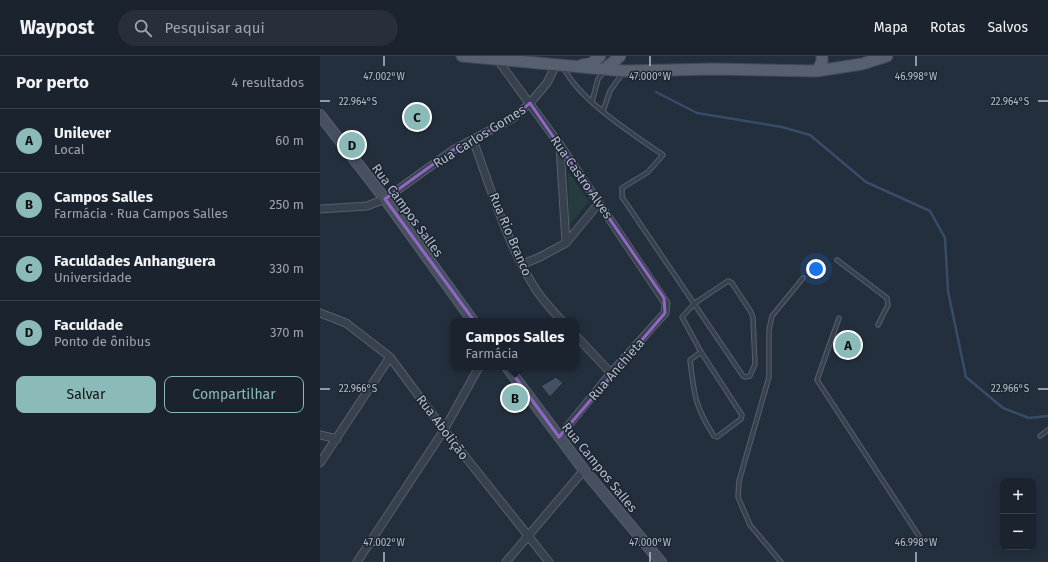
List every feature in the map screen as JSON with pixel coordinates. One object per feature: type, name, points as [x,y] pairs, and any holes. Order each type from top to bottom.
[{"type":"main road","points":[[462,56],[626,71],[714,69],[818,71],[851,66],[887,56]]},
{"type":"main road","points":[[576,66],[592,63],[600,56]]},
{"type":"main road","points":[[605,69],[622,56],[626,71]]},
{"type":"main road","points":[[818,71],[822,62],[822,56]]},
{"type":"main road","name":"Rua Campos Salles","points":[[320,115],[385,199],[471,318]]},
{"type":"main road","name":"Rua Campos Salles","points":[[510,370],[584,470],[662,562]]},
{"type":"street","name":"Rua Castro Alves","points":[[496,59],[560,145],[664,298]]},
{"type":"street","name":"Rua Carlos Gomes","points":[[320,209],[367,206],[385,199],[453,150],[513,118],[530,104],[547,84],[560,65]]},
{"type":"street","name":"Rua Rio Branco","points":[[473,140],[508,234],[533,285],[546,304],[559,318]]},
{"type":"street","points":[[560,145],[566,243]]},
{"type":"street","points":[[523,264],[566,243],[599,203]]},
{"type":"street","name":"Rua Anchieta","points":[[559,437],[611,373],[665,313],[666,308],[664,298]]},
{"type":"street","name":"Rua Abolição","points":[[320,313],[346,324],[390,357],[444,430],[549,562]]},
{"type":"street","points":[[579,339],[611,373]]},
{"type":"street","points":[[320,463],[390,357]]},
{"type":"street","points":[[357,562],[444,430],[477,370]]},
{"type":"street","points":[[320,434],[337,439]]},
{"type":"street","points":[[506,562],[584,470]]},
{"type":"lane","points":[[560,65],[571,80],[592,102],[620,126],[663,155],[648,172],[622,188],[622,197],[694,303],[743,376],[748,377],[750,376],[755,364],[753,318],[751,312],[732,283],[726,282],[694,303],[684,313],[683,320],[742,415],[741,419],[717,437],[714,436],[705,422],[694,397],[690,358],[702,352]]},
{"type":"lane","points":[[592,102],[598,79],[605,69]]},
{"type":"lane","points":[[603,111],[610,90],[617,79],[626,71]]},
{"type":"lane","points":[[837,260],[887,298],[888,305],[878,326]]},
{"type":"lane","points":[[781,562],[750,525],[738,497],[739,481],[770,377],[769,330],[772,316],[803,278]]},
{"type":"lane","points":[[839,318],[817,380],[919,536]]},
{"type":"lane","points":[[1040,436],[1048,430]]},
{"type":"highlighted area","points":[[530,103],[664,298],[665,313],[559,437],[385,199],[453,150],[513,118]]},
{"type":"green space","points":[[568,172],[589,201],[569,225]]},
{"type":"building","points":[[556,377],[563,383],[550,397],[541,386]]},
{"type":"waterway","points":[[656,92],[697,113],[782,127],[810,135],[866,182],[930,211],[945,238],[948,291],[966,377],[1003,408],[1029,418],[1048,416]]},
{"type":"place","name":"Faculdades Anhanguera","points":[[417,117]]},
{"type":"place","name":"Faculdade","points":[[352,145]]},
{"type":"place","name":"Unilever","points":[[848,345]]},
{"type":"place","name":"Campos Salles","points":[[515,398]]}]
